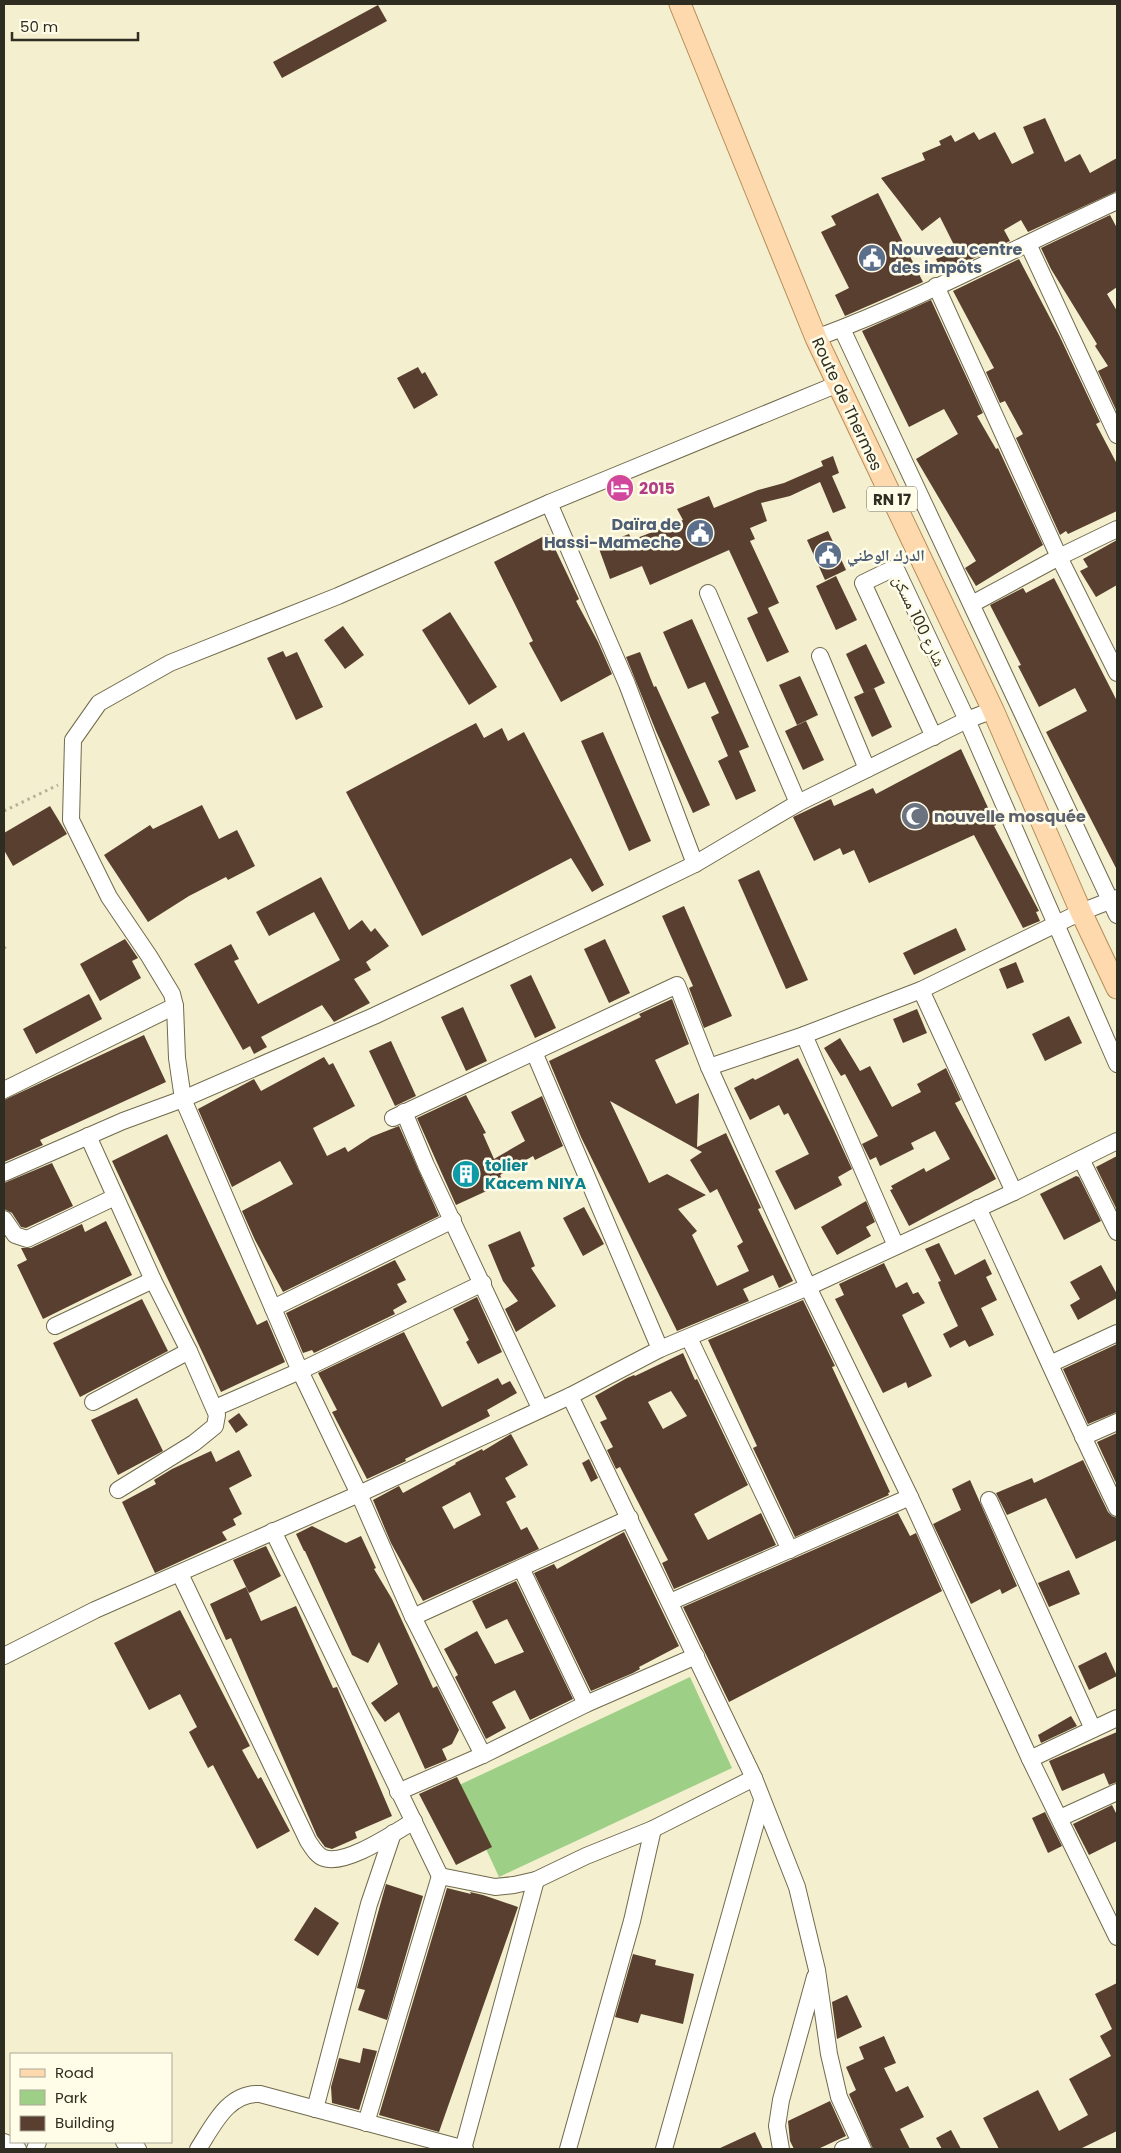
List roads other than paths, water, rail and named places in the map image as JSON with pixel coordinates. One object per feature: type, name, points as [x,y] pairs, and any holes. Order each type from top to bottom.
[{"type":"main road","name":"Route de Thermes","points":[[680,4],[816,338],[992,710],[1081,912],[1117,988]]},
{"type":"street","points":[[816,338],[842,329],[1117,203]]},
{"type":"street","points":[[1028,244],[1113,412],[1117,435]]},
{"type":"street","points":[[936,286],[1060,556],[1117,673]]},
{"type":"street","points":[[709,1067],[804,1035],[921,990],[1081,912],[1115,904],[842,329]]},
{"type":"street","points":[[483,1755],[413,1617],[359,1494],[300,1371],[184,1099],[177,1058],[175,1006],[172,994],[109,897],[71,820],[73,740],[99,702],[170,663],[338,596],[549,503],[838,384]]},
{"type":"street","points":[[549,503],[627,684],[695,864]]},
{"type":"street","points":[[972,604],[1060,556],[1117,529]]},
{"type":"street","name":"شارع 100 مسكن","points":[[934,737],[864,583],[892,569],[897,571],[967,720]]},
{"type":"street","points":[[708,593],[798,803]]},
{"type":"street","points":[[820,656],[866,769]]},
{"type":"street","points":[[4,1173],[88,1136],[184,1099],[374,1016],[695,864],[798,803],[967,720],[992,710]]},
{"type":"street","points":[[967,720],[1117,1064]]},
{"type":"street","points":[[540,1408],[426,1164],[398,1115],[677,985],[709,1067],[808,1287],[910,1498],[1030,1759],[1117,1937]]},
{"type":"street","points":[[921,990],[1014,1192]]},
{"type":"street","points":[[4,1090],[175,1006]]},
{"type":"street","points":[[804,1035],[896,1246]]},
{"type":"street","points":[[534,1052],[660,1349]]},
{"type":"street","points":[[88,1136],[153,1280],[215,1408],[217,1424],[194,1443],[118,1490]]},
{"type":"street","points":[[4,1656],[95,1610],[359,1494],[540,1408],[570,1396],[660,1349],[808,1287],[1014,1192],[1117,1141]]},
{"type":"street","points":[[1081,1159],[1117,1232]]},
{"type":"street","points":[[4,1219],[15,1236],[27,1239],[115,1197]]},
{"type":"street","points":[[978,1208],[1082,1437],[1117,1508]]},
{"type":"street","points":[[273,1308],[453,1220]]},
{"type":"street","points":[[54,1326],[153,1280]]},
{"type":"street","points":[[215,1408],[300,1371],[483,1284]]},
{"type":"street","points":[[1050,1364],[1117,1333]]},
{"type":"street","points":[[688,1338],[790,1550]]},
{"type":"street","points":[[93,1402],[189,1351]]},
{"type":"street","points":[[570,1396],[754,1778],[797,1887],[817,1970],[829,2054],[839,2097],[862,2146],[843,2149]]},
{"type":"street","points":[[1082,1437],[1117,1422]]},
{"type":"street","points":[[670,1602],[910,1498]]},
{"type":"street","points":[[990,1500],[1093,1729]]},
{"type":"street","points":[[413,1617],[630,1518]]},
{"type":"street","points":[[273,1531],[440,1876],[366,2123]]},
{"type":"street","points":[[520,1568],[586,1704]]},
{"type":"street","points":[[180,1574],[308,1842],[315,1851],[324,1858],[338,1859],[354,1854],[414,1821]]},
{"type":"street","points":[[398,1792],[483,1755],[586,1704],[696,1656]]},
{"type":"street","points":[[1030,1759],[1117,1718]]},
{"type":"street","points":[[440,1876],[495,1887],[536,1880],[586,1856],[654,1829],[754,1778]]},
{"type":"street","points":[[1060,1818],[1117,1792]]},
{"type":"street","points":[[664,2149],[762,1801]]},
{"type":"street","points":[[568,2149],[632,1920],[654,1829]]},
{"type":"street","points":[[315,2109],[369,1904],[393,1833]]},
{"type":"street","points":[[198,2149],[224,2110],[230,2104],[251,2094],[315,2109],[463,2149],[536,1880]]},
{"type":"street","points":[[781,2149],[777,2126],[782,2100],[817,1970]]},
{"type":"street","points":[[4,2142],[18,2149]]},
{"type":"street","points":[[126,2143],[138,2149]]},
{"type":"place","name":"Nouveau centre des impôts","points":[[872,258]]},
{"type":"place","name":"2015","points":[[620,488]]},
{"type":"place","name":"Daïra de Hassi-Mameche","points":[[700,533]]},
{"type":"place","name":"الدرك الوطني","points":[[828,555]]},
{"type":"place","name":"nouvelle mosquée","points":[[915,816]]},
{"type":"place","name":"tolier Kacem NIYA","points":[[466,1174]]}]
